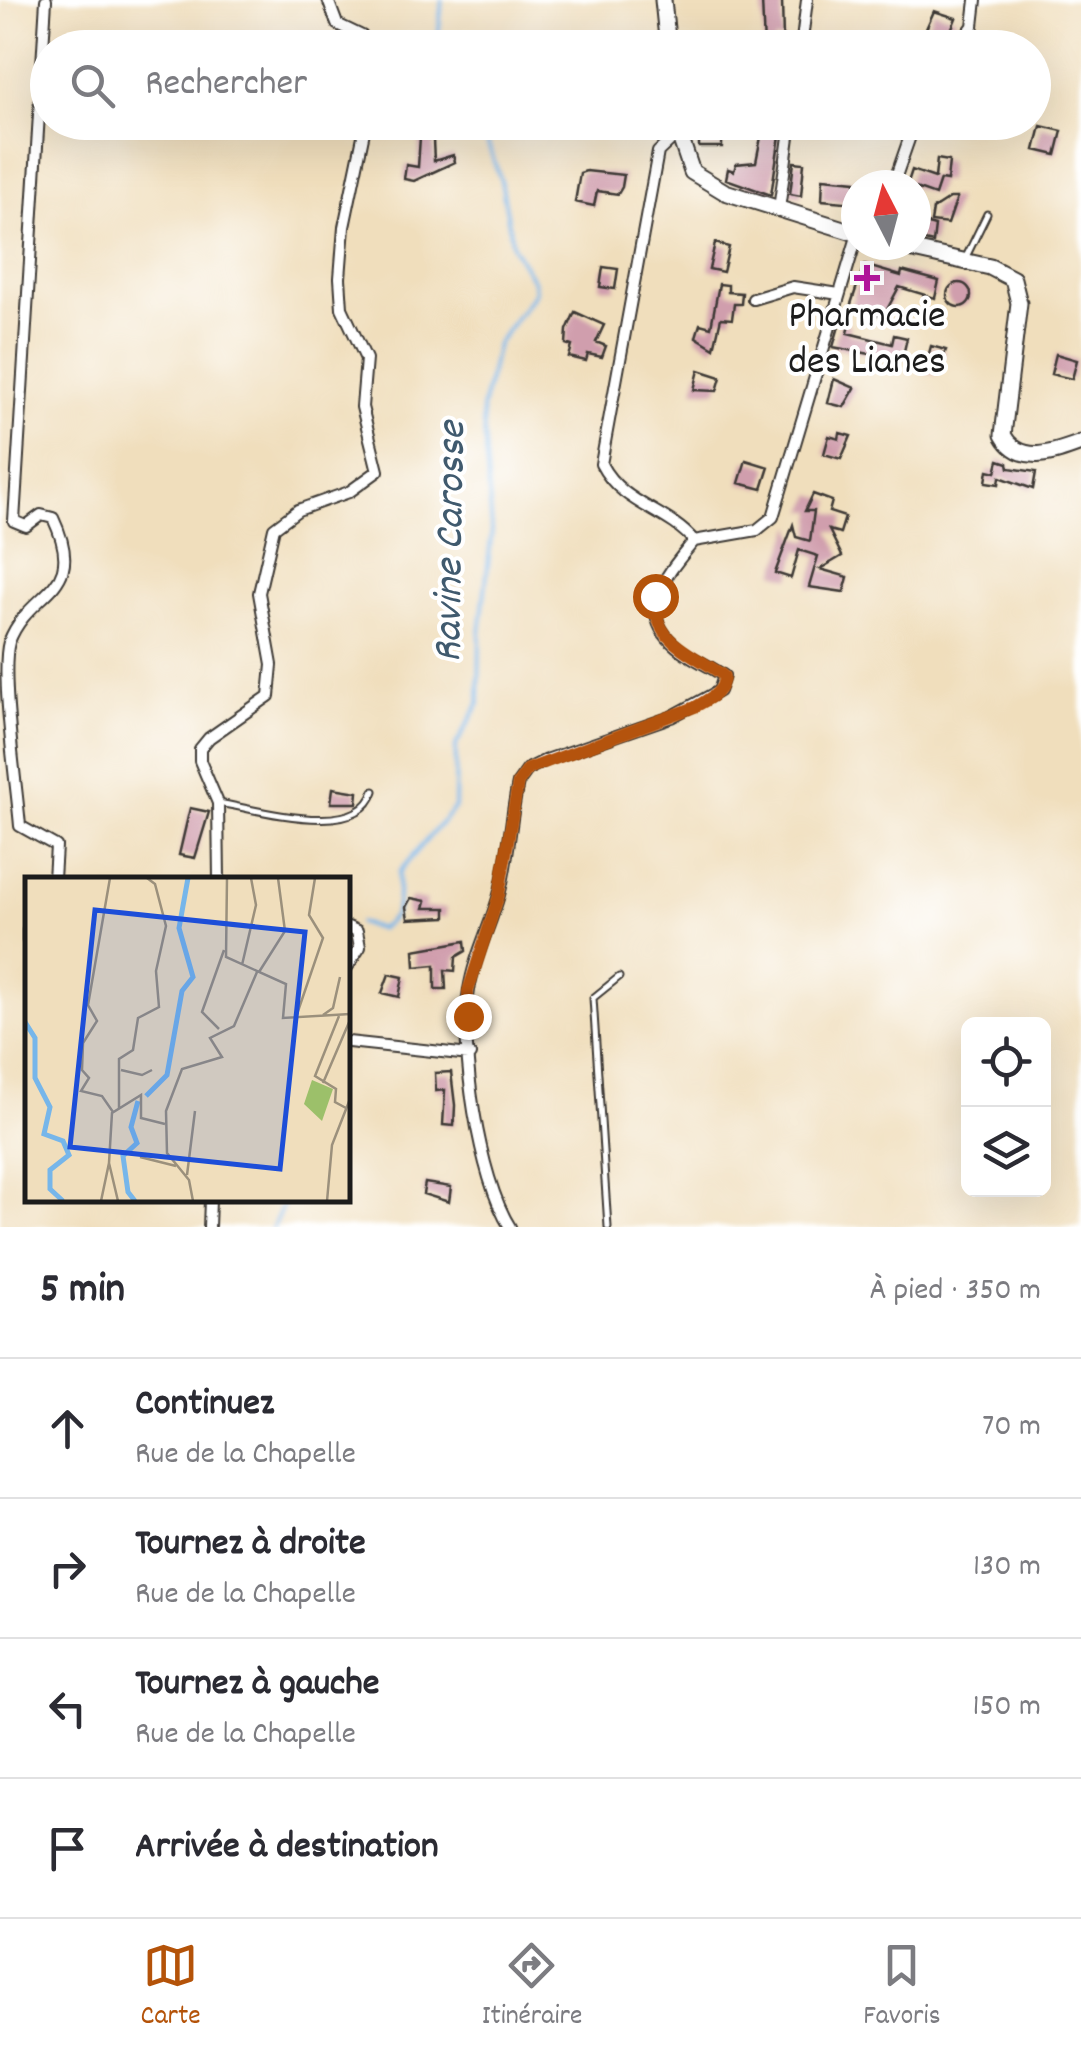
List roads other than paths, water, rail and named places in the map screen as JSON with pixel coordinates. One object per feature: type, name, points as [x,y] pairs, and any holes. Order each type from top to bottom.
[{"type":"main road","points":[[663,0],[666,30]]},
{"type":"main road","points":[[680,140],[692,172],[725,192],[841,231]]},
{"type":"main road","points":[[931,254],[990,266],[1012,279],[1019,302],[1002,424],[1009,447],[1033,456],[1081,443]]},
{"type":"street","points":[[44,30],[46,0]]},
{"type":"street","points":[[328,0],[337,24],[350,30]]},
{"type":"street","points":[[804,30],[808,0]]},
{"type":"street","points":[[971,30],[976,0]]},
{"type":"street","points":[[37,140],[14,521],[26,526],[40,515],[53,518],[67,547],[66,566],[8,644],[8,690],[20,826],[56,846],[54,877]]},
{"type":"street","points":[[219,877],[218,803],[200,761],[200,750],[209,738],[269,696],[273,682],[259,593],[274,528],[298,510],[349,492],[378,471],[362,407],[366,359],[342,308],[340,278],[344,226],[362,140]]},
{"type":"street","points":[[667,140],[658,152],[601,464],[610,481],[628,498],[684,529],[694,541]]},
{"type":"street","points":[[779,209],[789,140]]},
{"type":"street","points":[[898,170],[909,140]]},
{"type":"street","points":[[510,1227],[495,1203],[481,1159],[468,991],[499,895],[518,783],[528,769],[546,760],[695,707],[719,691],[724,676],[676,648],[660,630],[654,614],[655,596],[694,541],[757,530],[773,517],[849,260]]},
{"type":"street","points":[[753,299],[793,287],[839,294]]},
{"type":"street","points":[[350,928],[358,931],[360,947],[350,963]]},
{"type":"street","points":[[350,1042],[470,1055]]},
{"type":"street","points":[[209,1227],[210,1202]]},
{"type":"lane","points":[[964,262],[971,238],[987,214]]},
{"type":"lane","points":[[218,803],[329,820],[358,814],[370,803],[374,791]]},
{"type":"lane","points":[[608,1227],[592,998],[619,977]]},
{"type":"waterway","name":"Ravine Carosse","points":[[439,30],[442,0]]},
{"type":"waterway","name":"Ravine Carosse","points":[[359,923],[379,929],[392,917],[396,911],[399,872],[455,807],[456,745],[479,704],[480,633],[492,530],[482,409],[497,344],[535,292],[534,282],[513,247],[501,181],[486,140]]},
{"type":"waterway","name":"Ravine Carosse","points":[[273,1227],[284,1202]]},
{"type":"place","name":"Pharmacie des Lianes","points":[[867,278]]}]
